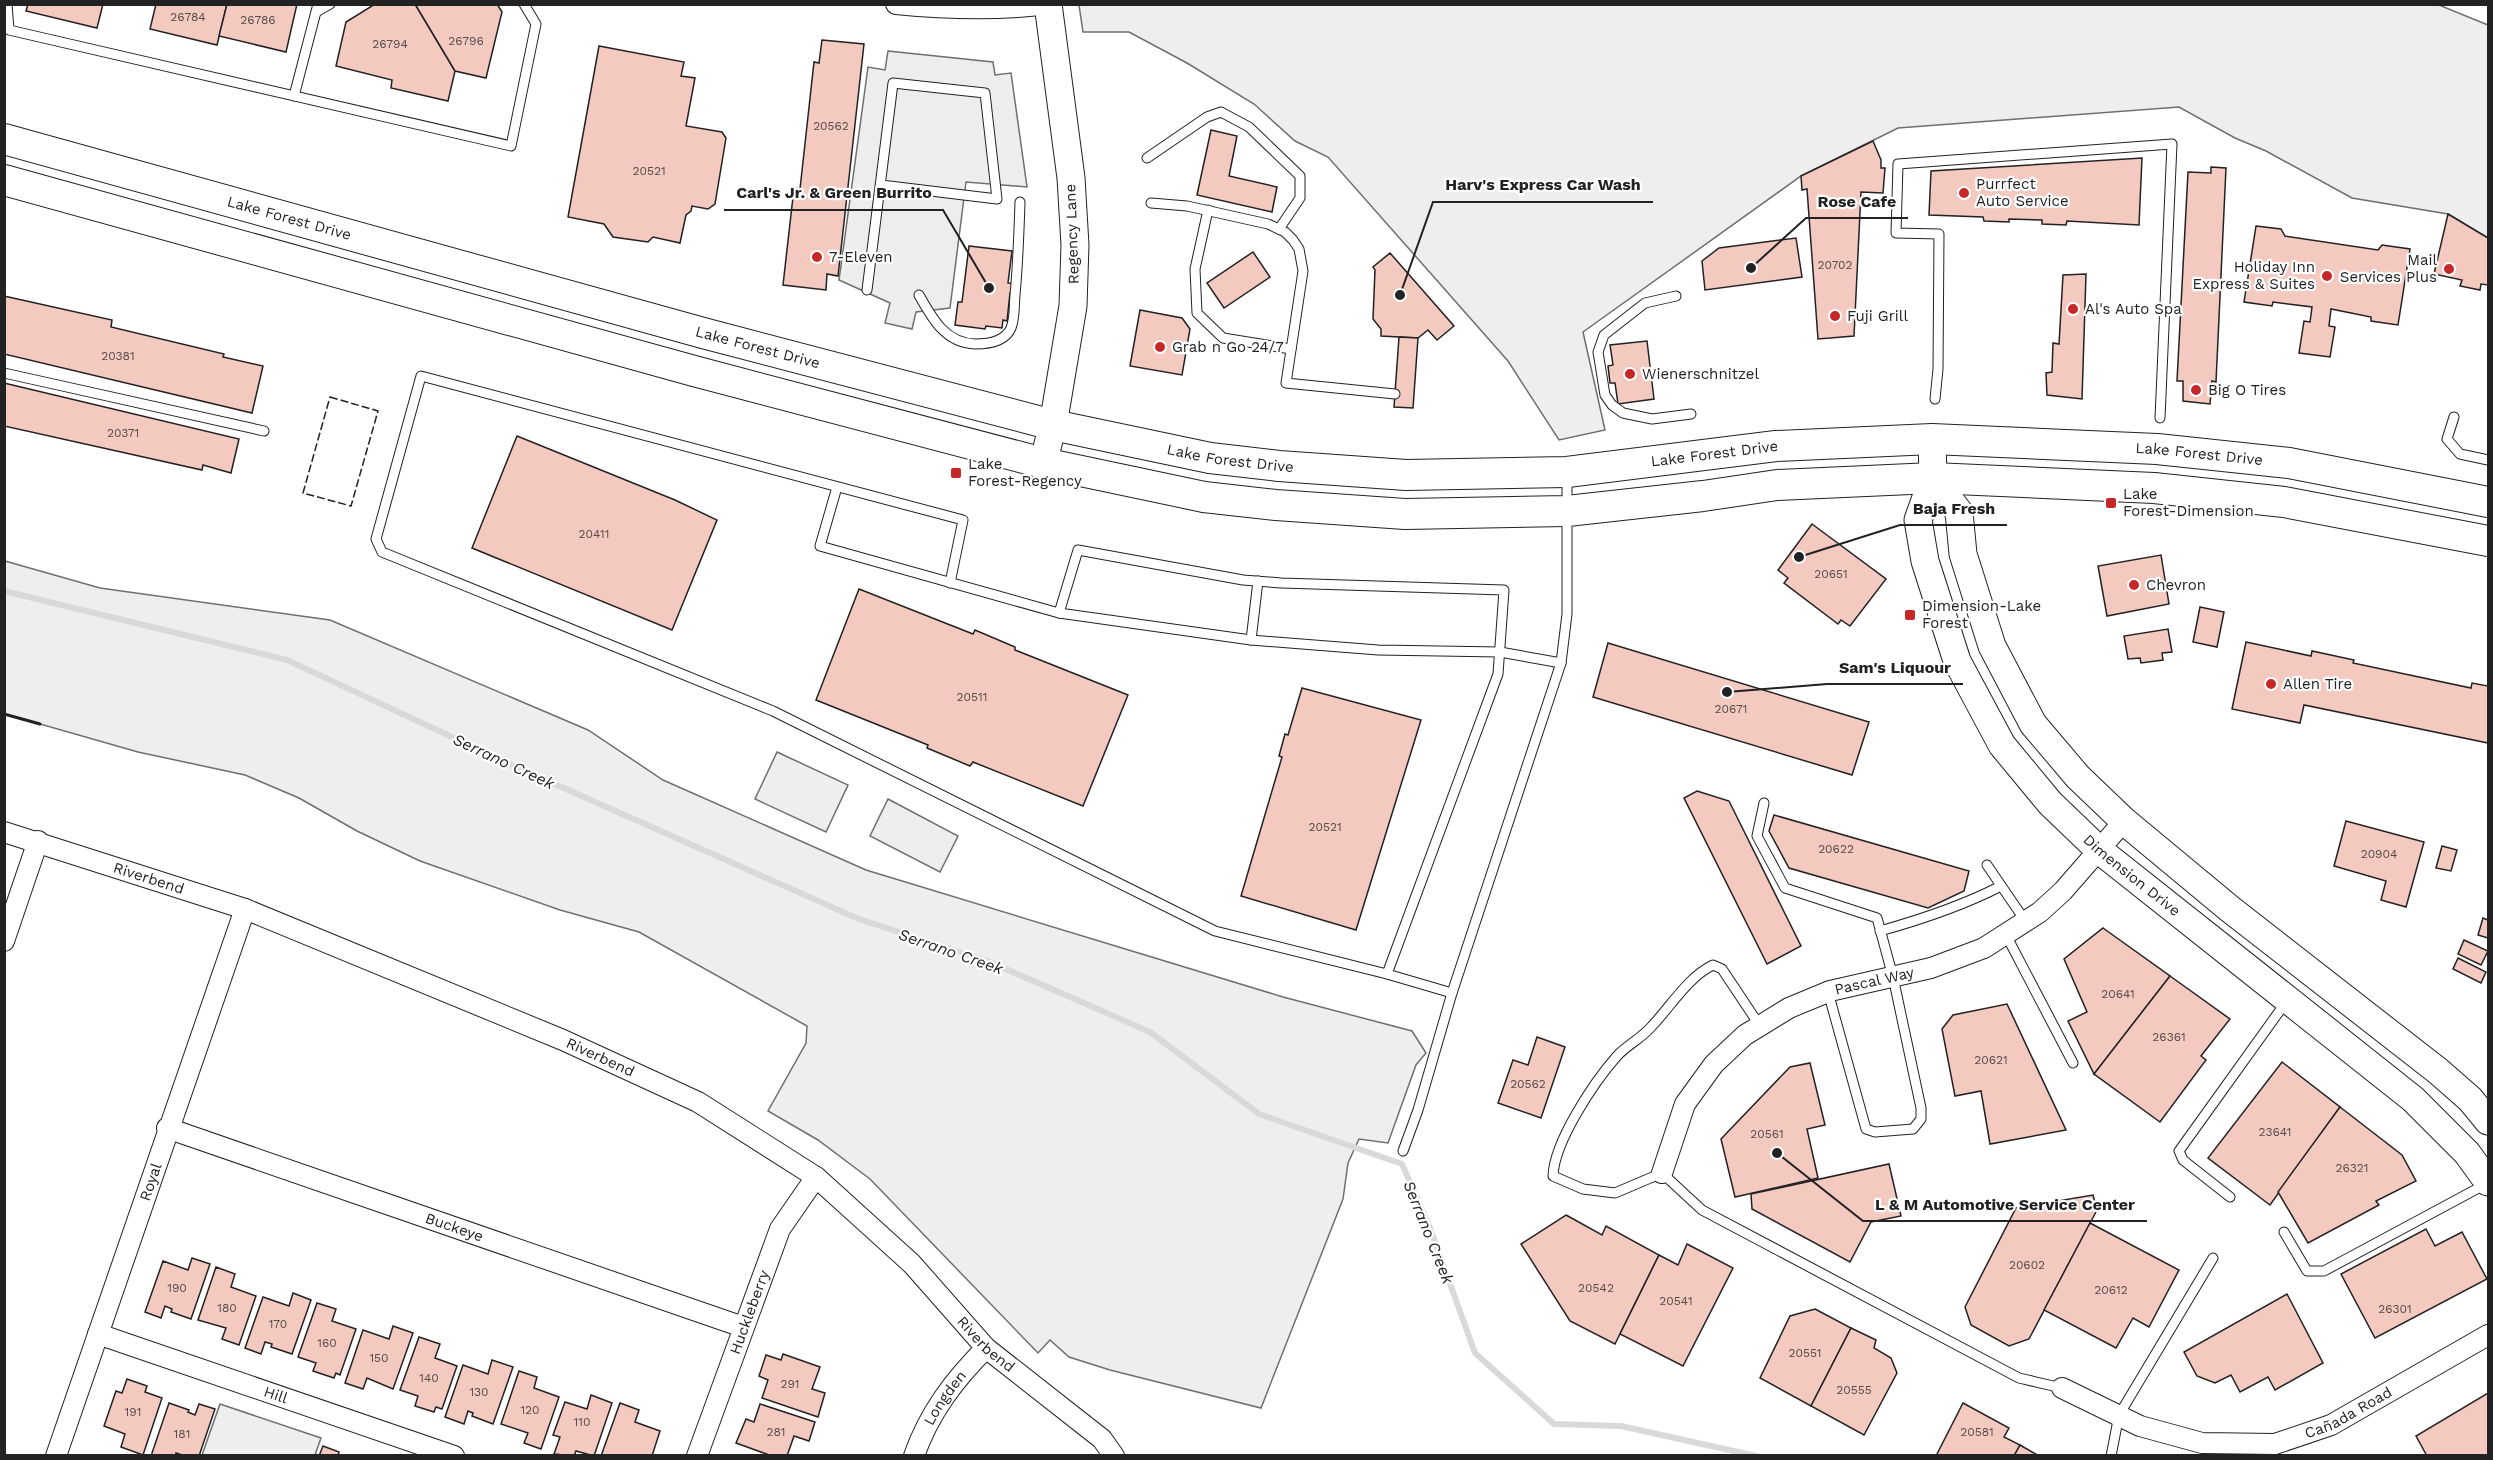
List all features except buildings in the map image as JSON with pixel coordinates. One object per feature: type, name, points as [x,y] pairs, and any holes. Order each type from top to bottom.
[{"type":"main road","name":"Regency Lane","points":[[1043,463],[1053,425],[1074,306],[1076,245],[1071,178],[1048,4]]},
{"type":"main road","name":"Lake Forest Drive","points":[[4,139],[704,333],[1053,425],[1210,458],[1279,466],[1406,475],[1567,472],[1776,446],[1932,439],[2157,449],[2289,463],[2488,502]]},
{"type":"main road","points":[[4,180],[693,371],[1043,463],[1204,496],[1276,505],[1405,514],[1567,511],[1703,496],[1777,485],[1933,478],[2154,488],[2284,502],[2488,541]]},
{"type":"main road","name":"Dimension Drive","points":[[1932,439],[1933,478],[1918,520],[1925,561],[1957,661],[2002,745],[2050,803],[2099,850],[2413,1099],[2466,1154],[2488,1183]]},
{"type":"main road","points":[[1933,478],[1959,512],[1963,554],[1999,663],[2033,724],[2078,777],[2124,821],[2230,909],[2438,1071],[2470,1099],[2488,1121]]},
{"type":"street","points":[[896,4],[962,10],[1011,9],[1048,4]]},
{"type":"street","name":"Pascal Way","points":[[1662,1173],[1685,1104],[1714,1064],[1745,1035],[1789,1008],[1828,992],[1942,964],[1984,948],[2026,922],[2063,891],[2124,821]]},
{"type":"street","name":"Riverbend","points":[[4,832],[245,909],[563,1040],[698,1102],[816,1177],[912,1264],[986,1348],[1102,1440],[1114,1455]]},
{"type":"street","points":[[4,941],[38,841]]},
{"type":"street","name":"Royal","points":[[56,1455],[167,1128],[245,909]]},
{"type":"street","name":"Buckeye","points":[[167,1128],[743,1327]]},
{"type":"street","name":"Huckleberry","points":[[697,1455],[780,1230],[816,1177]]},
{"type":"street","name":"Hill","points":[[98,1334],[454,1455]]},
{"type":"street","name":"Cañada Road","points":[[2062,1388],[2140,1426],[2202,1443],[2276,1450],[2331,1425],[2488,1335]]},
{"type":"street","name":"Longden","points":[[914,1455],[938,1405],[959,1375],[986,1348]]},
{"type":"lane","points":[[7,4],[9,30],[511,146],[536,24],[524,4]]},
{"type":"lane","points":[[294,96],[317,8],[330,4]]},
{"type":"lane","points":[[867,290],[880,184],[893,83],[985,93],[997,199],[880,184]]},
{"type":"lane","points":[[1147,158],[1208,117],[1221,112],[1249,127],[1300,176],[1300,198],[1279,229]]},
{"type":"lane","points":[[1935,399],[1938,369],[1939,234],[1896,233],[1898,164],[2172,144],[2160,418]]},
{"type":"lane","points":[[919,295],[942,331],[954,338],[972,344],[992,344],[1004,337],[1011,328],[1014,303],[1019,252],[1020,202]]},
{"type":"lane","points":[[1151,203],[1208,210],[1268,224],[1293,240],[1299,249],[1303,272],[1286,383],[1395,394]]},
{"type":"lane","points":[[1208,210],[1195,269],[1197,313],[1223,338],[1291,350]]},
{"type":"lane","points":[[1676,296],[1645,303],[1604,335],[1598,352],[1605,395],[1612,405],[1623,413],[1652,419],[1691,414]]},
{"type":"lane","points":[[4,373],[264,431]]},
{"type":"lane","points":[[950,583],[963,520],[421,375],[376,539],[382,552],[773,711],[1215,931],[1387,974],[1452,993]]},
{"type":"lane","points":[[2454,417],[2448,439],[2460,454],[2488,460]]},
{"type":"lane","points":[[1403,1151],[1435,1057],[1452,993],[1561,663],[1567,614],[1567,472]]},
{"type":"lane","points":[[837,487],[820,546],[1059,612],[1251,640],[1378,650],[1500,652],[1561,663]]},
{"type":"lane","points":[[1059,612],[1078,550],[1258,581],[1504,590],[1498,674],[1387,974]]},
{"type":"lane","points":[[1251,640],[1258,581]]},
{"type":"lane","points":[[1764,802],[1757,836],[1785,888],[1877,918],[1893,977],[1922,1108],[1921,1119],[1913,1129],[1875,1132],[1866,1129],[1828,992]]},
{"type":"lane","points":[[1987,865],[2026,922]]},
{"type":"lane","points":[[1880,931],[1936,915],[2001,886]]},
{"type":"lane","points":[[2006,935],[2073,1063]]},
{"type":"lane","points":[[1760,1026],[1722,969],[1713,965],[1701,970],[1650,1029],[1618,1055],[1583,1101],[1553,1162],[1553,1176],[1583,1189],[1615,1193],[1662,1173],[1702,1210],[2019,1378],[2062,1388]]},
{"type":"lane","points":[[2230,1197],[2183,1160],[2179,1151],[2287,1000]]},
{"type":"lane","points":[[2284,1232],[2307,1271],[2324,1271],[2488,1183]]},
{"type":"lane","points":[[2111,1455],[2119,1415],[2213,1258]]},
{"type":"shaded area","points":[[1079,5],[2439,5],[2488,25],[2488,238],[2448,214],[2352,198],[2179,107],[1898,128],[1801,176],[1583,332],[1605,430],[1559,440],[1508,361],[1328,157],[1295,141],[1254,104],[1187,63],[1129,32],[1083,32]]},
{"type":"shaded area","points":[[888,51],[993,62],[995,75],[1011,73],[1027,187],[966,182],[950,308],[916,312],[912,329],[885,323],[890,303],[839,280],[868,67],[885,70]]},
{"type":"shaded area","points":[[5,561],[100,588],[330,620],[588,730],[663,780],[866,870],[1283,997],[1412,1031],[1426,1053],[1416,1065],[1388,1143],[1359,1139],[1348,1163],[1343,1199],[1261,1408],[1110,1370],[1069,1357],[1050,1340],[1038,1353],[870,1179],[818,1140],[768,1111],[806,1043],[807,1026],[639,932],[560,910],[420,861],[357,831],[299,798],[245,775],[138,752],[5,714]]},
{"type":"shaded area","points":[[777,752],[848,785],[826,832],[755,799]]},
{"type":"shaded area","points":[[888,799],[958,836],[940,872],[870,836]]},
{"type":"shaded area","points":[[220,1404],[321,1438],[315,1455],[202,1455]]},
{"type":"waterway","name":"Serrano Creek","points":[[4,591],[287,660],[514,766],[859,919],[990,962],[1150,1032],[1259,1114],[1402,1164],[1430,1228],[1475,1353],[1554,1424],[1621,1426],[1756,1456]]},
{"type":"fence","points":[[330,397],[378,411],[351,506],[303,493],[330,397]]},
{"type":"wall","points":[[4,714],[40,724]]},
{"type":"place","name":"Purrfect Auto Service","points":[[1964,193]]},
{"type":"place","name":"7-Eleven","points":[[817,257]]},
{"type":"place","name":"Rose Cafe","points":[[1751,268]]},
{"type":"place","name":"Mail Services Plus","points":[[2449,269]]},
{"type":"place","name":"Holiday Inn Express & Suites","points":[[2327,276]]},
{"type":"place","name":"Carl's Jr. & Green Burrito","points":[[989,288]]},
{"type":"place","name":"Harv's Express Car Wash","points":[[1400,295]]},
{"type":"place","name":"Al's Auto Spa","points":[[2073,309]]},
{"type":"place","name":"Fuji Grill","points":[[1835,316]]},
{"type":"place","name":"Grab n Go 24/7","points":[[1160,347]]},
{"type":"place","name":"Wienerschnitzel","points":[[1630,374]]},
{"type":"place","name":"Big O Tires","points":[[2196,390]]},
{"type":"place","name":"Lake Forest-Regency","points":[[956,473]]},
{"type":"place","name":"Lake Forest-Dimension","points":[[2111,503]]},
{"type":"place","name":"Baja Fresh","points":[[1799,557]]},
{"type":"place","name":"Chevron","points":[[2134,585]]},
{"type":"place","name":"Dimension-Lake Forest","points":[[1910,615]]},
{"type":"place","name":"Allen Tire","points":[[2271,684]]},
{"type":"place","name":"Sam's Liquour","points":[[1727,692]]},
{"type":"place","name":"L & M Automotive Service Center","points":[[1777,1153]]}]
